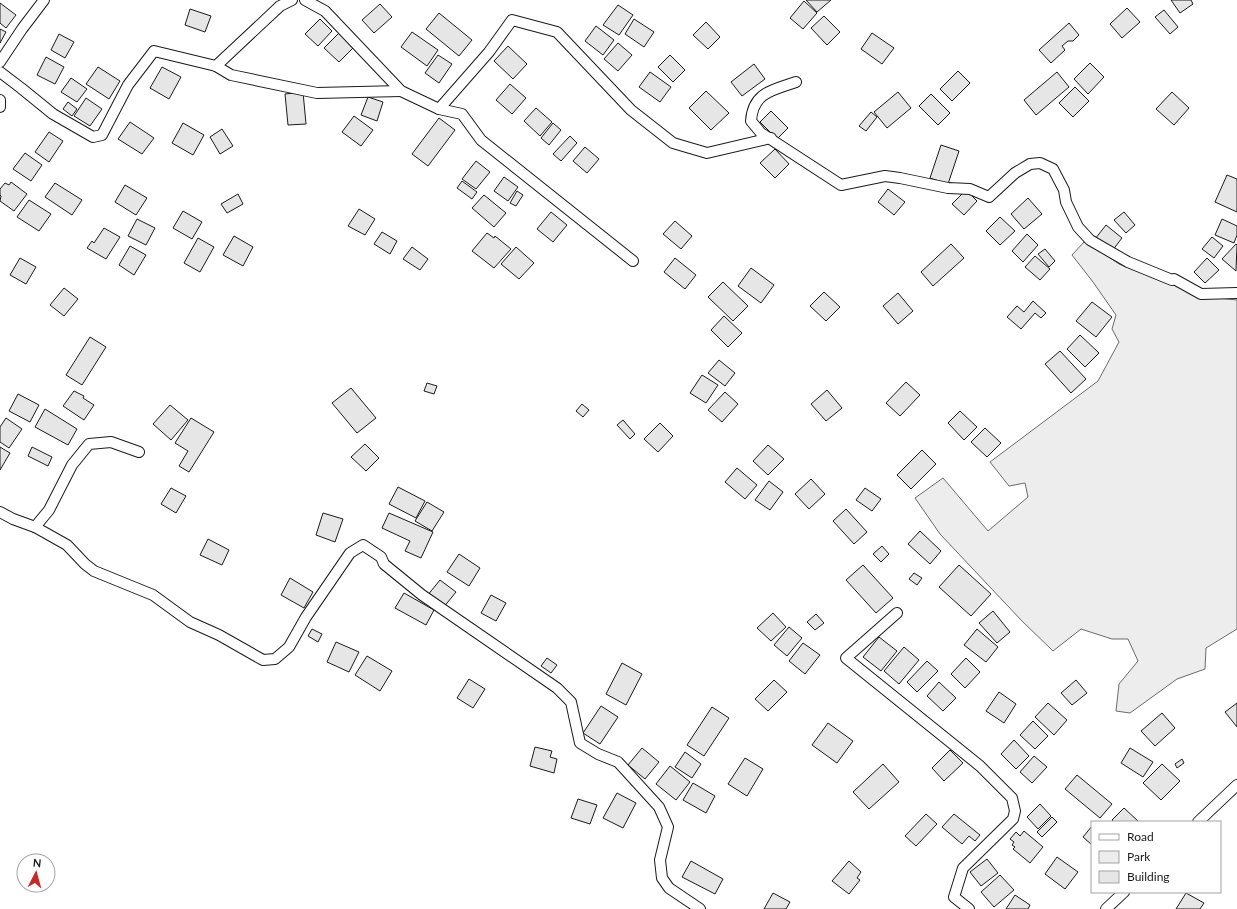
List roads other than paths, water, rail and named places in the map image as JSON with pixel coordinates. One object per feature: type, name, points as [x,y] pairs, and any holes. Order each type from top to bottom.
[{"type":"street","points":[[0,62],[44,0]]},
{"type":"street","points":[[216,66],[280,6],[292,0]]},
{"type":"street","points":[[305,0],[325,11],[401,91],[439,108],[462,114],[481,140],[633,261]]},
{"type":"street","points":[[439,108],[489,52],[512,20],[557,32],[631,110],[673,143],[707,153],[771,138]]},
{"type":"street","points":[[0,72],[53,114],[93,136],[102,135],[128,85],[154,51],[216,66],[231,75],[317,93],[401,91]]},
{"type":"street","points":[[796,82],[764,94],[752,110],[751,121],[761,133],[771,138],[841,185],[885,176],[948,188],[970,189],[989,197],[1015,173],[1030,164],[1040,163],[1053,169],[1064,190],[1066,202],[1078,227],[1090,240],[1128,262],[1172,280],[1174,279],[1201,294],[1237,293]]},
{"type":"street","points":[[0,100],[0,107]]},
{"type":"street","points":[[35,527],[48,510],[72,465],[89,444],[111,442],[139,452]]},
{"type":"street","points":[[0,512],[13,519],[35,527],[67,545],[85,564],[94,571],[153,594],[190,622],[219,635],[263,660],[276,659],[289,648],[306,617],[350,553],[363,545],[381,557],[384,564],[422,595],[558,688],[570,702],[580,743],[598,754],[618,762],[659,807],[668,827],[660,860],[662,878],[669,888],[700,909]]},
{"type":"street","points":[[897,613],[846,658],[980,766],[1012,798],[1015,811],[1013,819],[963,868],[954,897],[969,909]]},
{"type":"street","points":[[1199,821],[1237,785]]},
{"type":"street","points":[[1106,909],[1123,893]]}]
